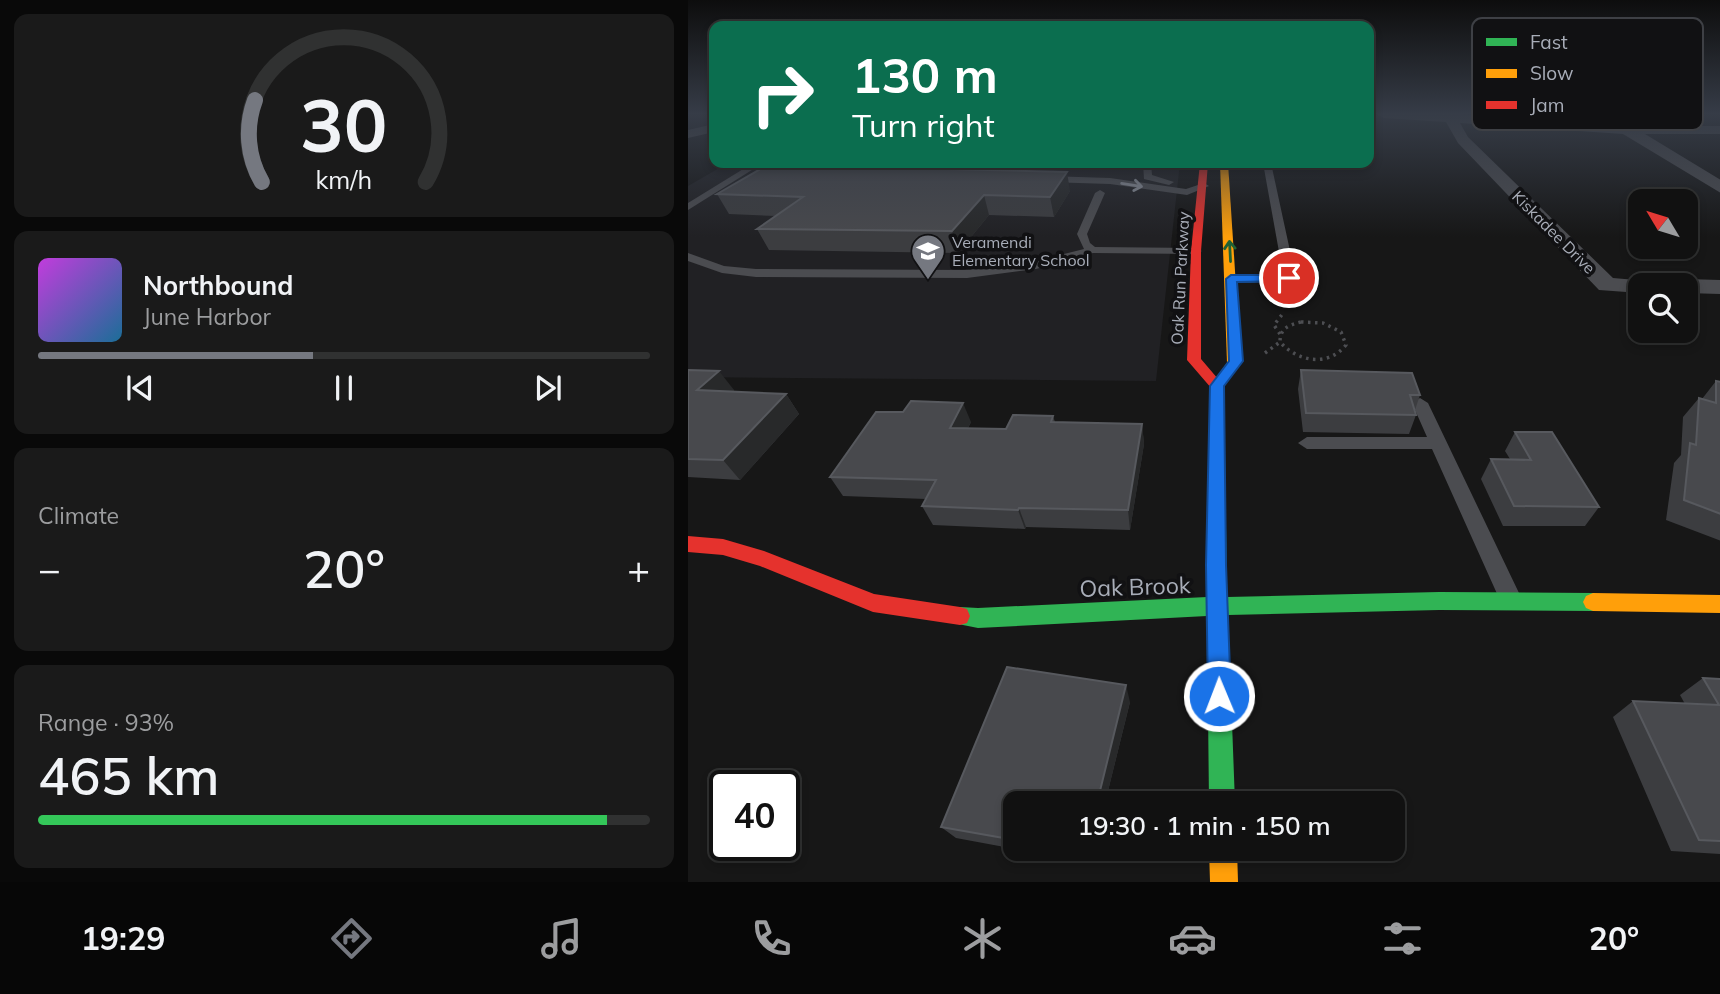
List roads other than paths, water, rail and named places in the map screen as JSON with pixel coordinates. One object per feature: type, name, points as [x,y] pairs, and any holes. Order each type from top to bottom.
[{"type":"street","name":"Kiskadee Drive","points":[[1478,155],[1607,285],[1628,286]]},
{"type":"street","points":[[1667,155],[1720,188]]},
{"type":"street","name":"Oak Run Parkway","points":[[1204,168],[1196,251],[1194,360],[1217,386]]},
{"type":"street","points":[[1222,791],[1217,607],[1217,386],[1236,361],[1224,168]]},
{"type":"street","points":[[1204,186],[1224,186]]},
{"type":"street","points":[[1698,286],[1720,286]]},
{"type":"street","name":"Oak Brook","points":[[688,544],[723,547],[764,559],[874,603],[978,618],[1163,607],[1511,600],[1720,604]]},
{"type":"street","points":[[1223,861],[1224,882]]},
{"type":"lane","points":[[688,207],[751,168]]},
{"type":"lane","points":[[1013,168],[1007,176],[1014,178],[1110,181],[1187,192],[1204,186]]},
{"type":"lane","points":[[1147,168],[1147,177],[1204,186]]},
{"type":"lane","points":[[1268,168],[1294,297]]},
{"type":"lane","points":[[1093,250],[1085,245],[1082,234],[1100,193]]},
{"type":"lane","points":[[688,257],[722,269],[756,273],[957,274],[1036,265],[1093,250],[1196,251]]},
{"type":"lane","points":[[1231,279],[1289,278]]},
{"type":"lane","points":[[1421,403],[1511,600]]},
{"type":"lane","points":[[1307,443],[1438,443]]},
{"type":"place","name":"Veramendi Elementary School","points":[[928,281]]}]
